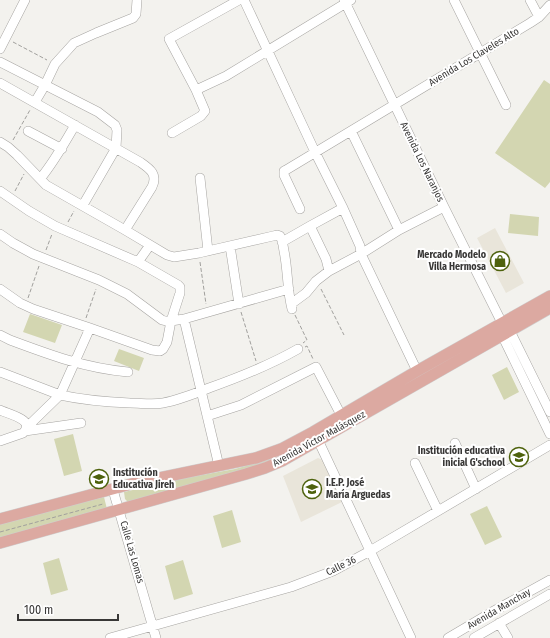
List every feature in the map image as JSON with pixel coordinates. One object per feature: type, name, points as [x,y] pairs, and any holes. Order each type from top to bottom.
[{"type":"main road","name":"Avenida Victor Malásquez","points":[[0,543],[257,471],[282,460],[505,330],[550,296]]},
{"type":"main road","name":"Avenida Victor Malásquez","points":[[0,519],[135,483],[256,458],[281,449],[417,371],[550,308]]},
{"type":"street","points":[[0,49],[6,34],[25,0]]},
{"type":"street","points":[[35,102],[55,64],[74,43],[96,32],[133,18],[136,14],[137,0]]},
{"type":"street","points":[[172,133],[201,116],[205,111],[196,90],[169,39],[239,0]]},
{"type":"street","points":[[244,0],[315,152],[343,208],[359,243],[361,254],[417,371]]},
{"type":"street","points":[[454,0],[506,105]]},
{"type":"street","points":[[530,0],[539,17]]},
{"type":"street","points":[[196,90],[226,76],[347,1]]},
{"type":"street","name":"Avenida Los Naranjos","points":[[347,1],[444,207],[505,330],[550,412]]},
{"type":"street","name":"Avenida Los Claveles Alto","points":[[300,209],[284,175],[284,171],[530,23],[539,17],[550,5]]},
{"type":"street","points":[[0,62],[98,112],[115,125],[117,130],[116,148],[80,206]]},
{"type":"street","points":[[0,84],[116,148],[152,171],[154,183],[125,230]]},
{"type":"street","points":[[40,179],[51,166],[75,125]]},
{"type":"street","points":[[28,131],[62,149]]},
{"type":"street","points":[[351,131],[398,230]]},
{"type":"street","points":[[0,142],[8,147],[40,179],[52,188],[80,206],[167,255],[180,256],[208,251],[277,235],[281,238],[282,242],[292,306]]},
{"type":"street","points":[[200,178],[208,251]]},
{"type":"street","points":[[0,191],[29,211],[56,226],[138,262],[174,282],[180,287],[180,292],[171,321],[167,342],[164,348],[160,351],[152,350],[26,307],[0,289]]},
{"type":"street","points":[[292,306],[316,281],[329,271],[361,254],[398,230],[444,207]]},
{"type":"street","points":[[282,242],[343,208]]},
{"type":"street","points":[[310,226],[326,260],[329,271]]},
{"type":"street","points":[[0,234],[33,254],[99,280],[127,294],[162,320],[166,321],[184,319],[239,306],[289,289]]},
{"type":"street","points":[[138,262],[150,245]]},
{"type":"street","points":[[230,246],[239,306]]},
{"type":"street","points":[[184,319],[219,466]]},
{"type":"street","points":[[0,441],[23,433],[60,395],[75,363],[86,327]]},
{"type":"street","name":"Avenida Los Naranjos","points":[[505,330],[550,434]]},
{"type":"street","points":[[0,335],[5,339],[75,363],[128,372]]},
{"type":"street","points":[[0,372],[60,395],[91,400],[155,404],[174,400],[263,367],[301,347]]},
{"type":"street","points":[[207,416],[241,405],[316,367],[341,415]]},
{"type":"street","points":[[0,410],[21,419],[26,423],[26,430]]},
{"type":"street","points":[[26,430],[81,423]]},
{"type":"street","points":[[318,440],[411,638]]},
{"type":"street","points":[[455,443],[476,489]]},
{"type":"street","name":"Calle 36","points":[[110,638],[291,586],[333,570],[370,551],[550,445]]},
{"type":"street","points":[[414,463],[438,511]]},
{"type":"street","name":"Calle Las Lomas","points":[[113,490],[156,638]]},
{"type":"street","name":"Avenida Manchay","points":[[448,638],[550,580]]},
{"type":"street","name":"Avenida Manchay","points":[[474,638],[550,594]]},
{"type":"street","points":[[499,623],[508,638]]},
{"type":"path","points":[[6,34],[52,62]]},
{"type":"path","points":[[13,140],[26,117]]},
{"type":"path","points":[[9,197],[13,193],[23,175],[30,168]]},
{"type":"path","points":[[66,226],[80,206]]},
{"type":"path","points":[[44,255],[54,230]]},
{"type":"path","points":[[200,260],[207,307]]},
{"type":"path","points":[[27,301],[40,263]]},
{"type":"path","points":[[86,327],[99,280]]},
{"type":"path","points":[[318,284],[344,335]]},
{"type":"path","points":[[239,306],[257,364]]},
{"type":"path","points":[[292,306],[307,340],[301,347]]},
{"type":"path","points":[[301,347],[307,346],[313,360]]},
{"type":"path","points":[[0,532],[103,504]]},
{"type":"shaded area","name":"Mercado Modelo Villa Hermosa","points":[[495,228],[524,283],[506,293],[477,238]]},
{"type":"shaded area","name":"I.E.P. José María Arguedas","points":[[318,458],[323,460],[342,502],[301,522],[283,476]]},
{"type":"green space","points":[[544,80],[550,84],[550,182],[545,188],[495,153]]},
{"type":"green space","points":[[510,214],[539,217],[538,236],[508,233]]},
{"type":"green space","points":[[30,314],[62,325],[55,343],[23,332]]},
{"type":"green space","points":[[119,349],[144,358],[139,371],[114,361]]},
{"type":"green space","points":[[507,367],[519,392],[504,400],[492,375]]},
{"type":"green space","points":[[73,434],[82,471],[64,476],[54,439]]},
{"type":"green space","points":[[286,454],[268,463],[128,502],[125,499],[124,492],[185,478],[235,469]]},
{"type":"green space","points":[[104,497],[107,509],[0,538],[0,523]]},
{"type":"green space","points":[[487,506],[502,537],[485,545],[470,514]]},
{"type":"green space","points":[[232,510],[241,542],[222,548],[213,516]]},
{"type":"green space","points":[[59,558],[68,590],[51,595],[43,563]]},
{"type":"green space","points":[[183,560],[193,594],[174,600],[165,566]]},
{"type":"place","name":"Mercado Modelo Villa Hermosa","points":[[500,261]]},
{"type":"place","name":"Institución educativa inicial G'school","points":[[519,457]]},
{"type":"place","name":"Institución Educativa Jireh","points":[[99,479]]},
{"type":"place","name":"I.E.P. José María Arguedas","points":[[312,489]]}]
